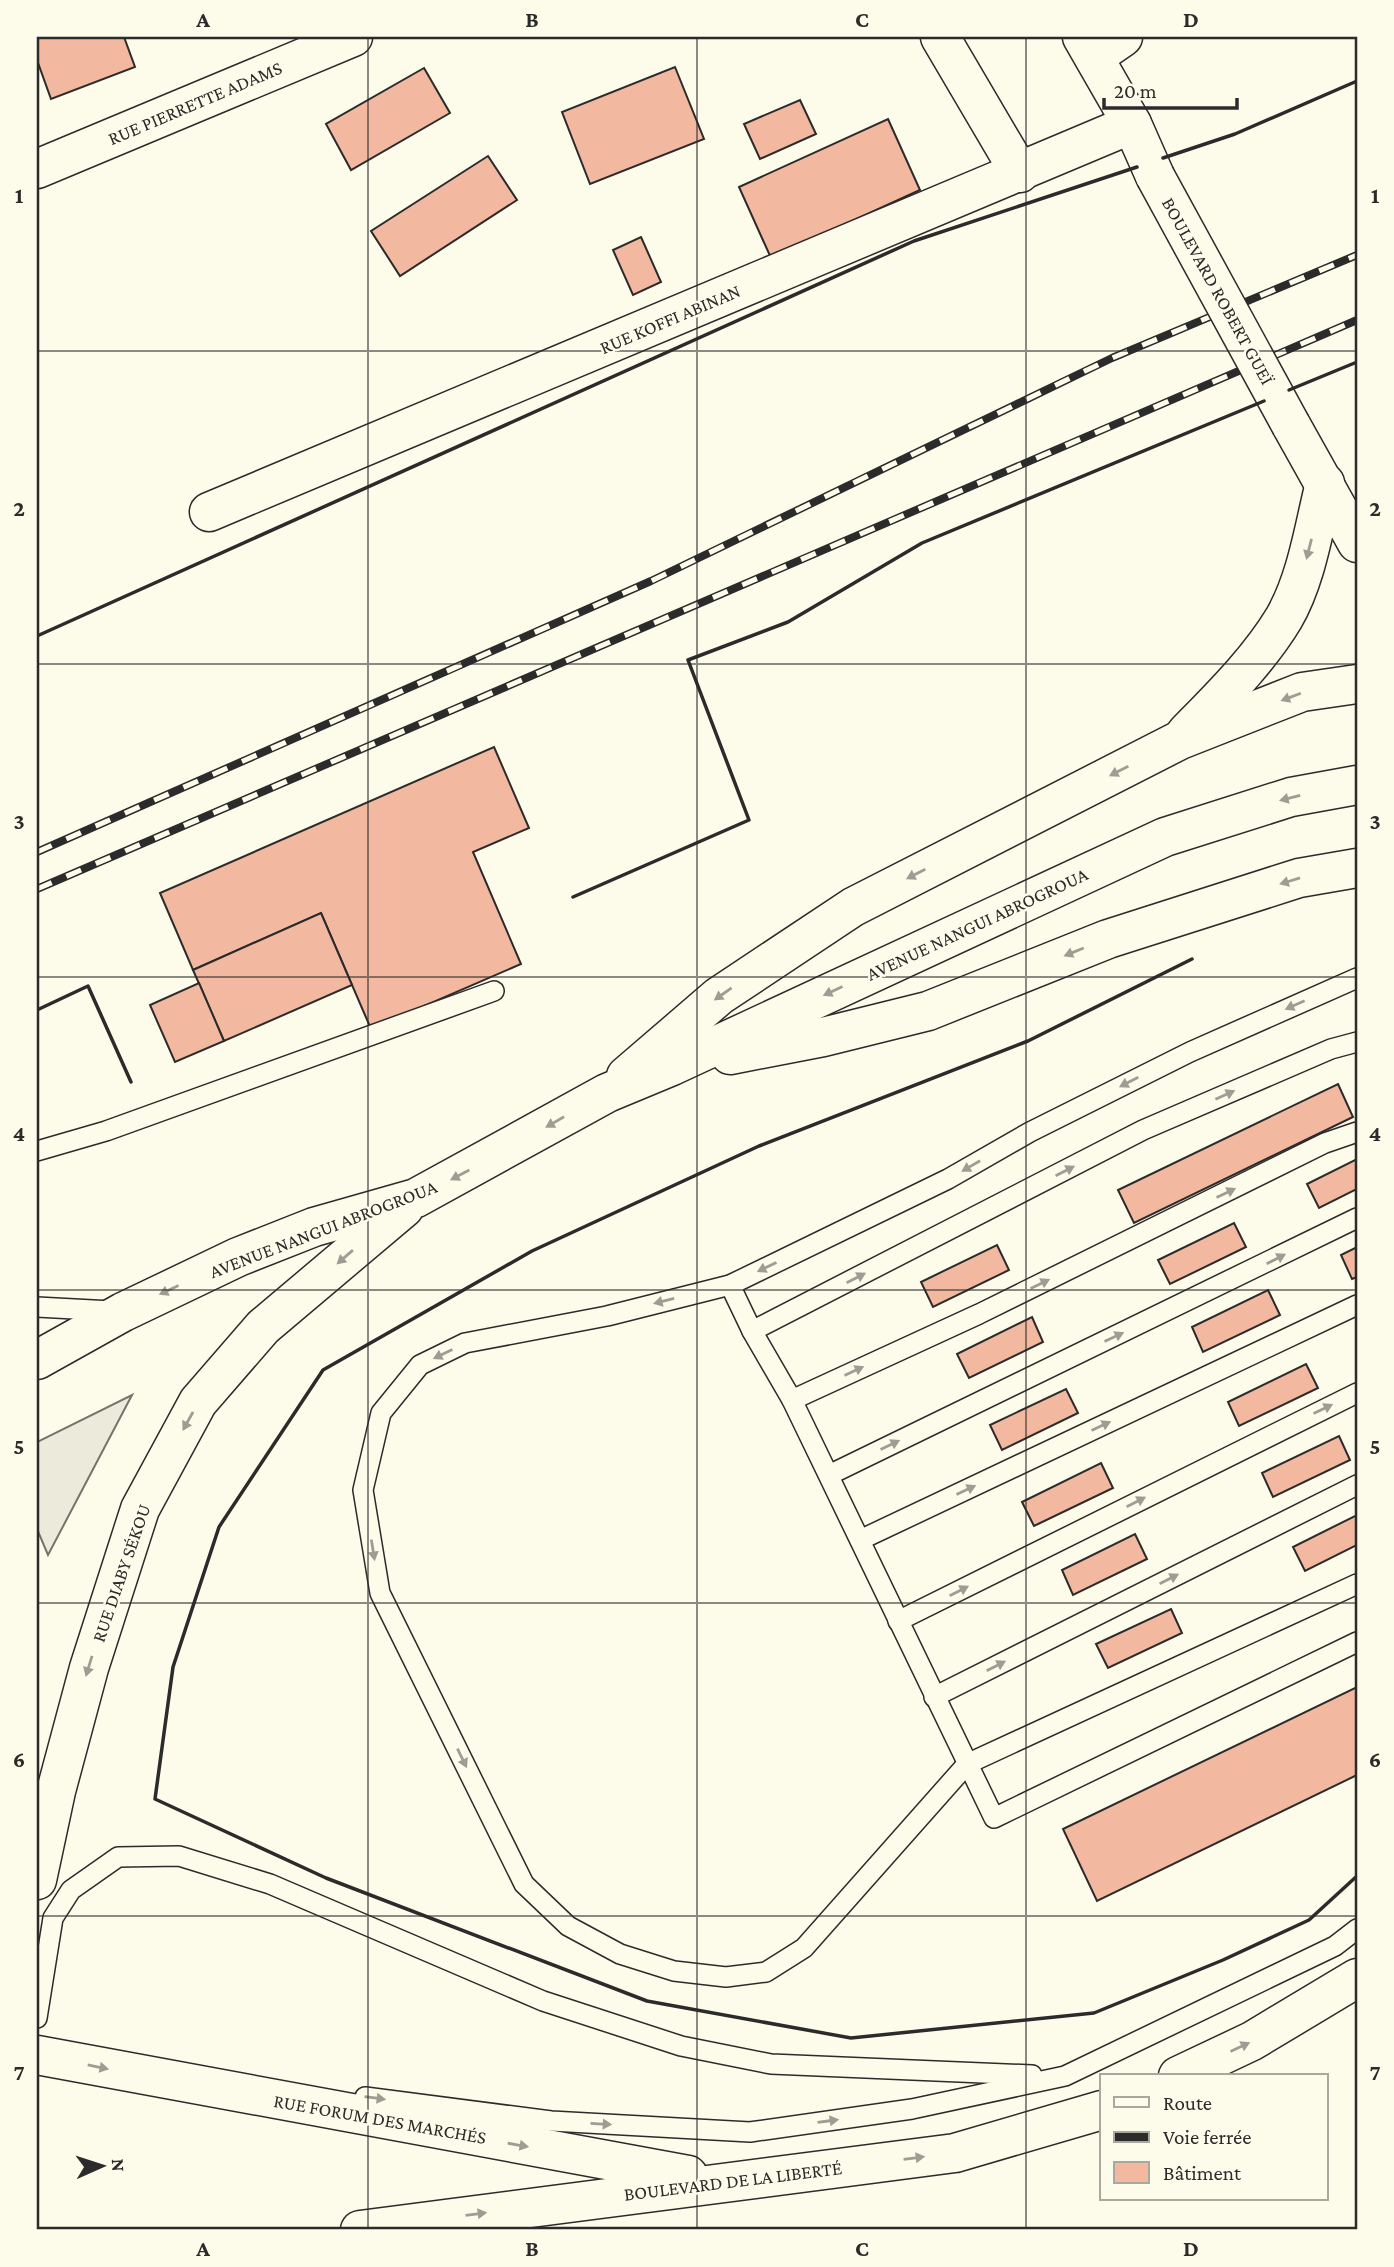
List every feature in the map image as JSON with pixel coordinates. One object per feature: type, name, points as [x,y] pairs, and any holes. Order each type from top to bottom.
[{"type":"main road","name":"RUE PIERRETTE ADAMS","points":[[37,169],[353,37]]},
{"type":"main road","points":[[940,37],[1020,173]]},
{"type":"main road","name":"BOULEVARD ROBERT GUEÏ","points":[[1099,44],[1155,176],[1291,425],[1341,487],[1357,543]]},
{"type":"main road","name":"RUE KOFFI ABINAN","points":[[209,512],[1132,124]]},
{"type":"main road","points":[[1180,740],[1254,661],[1285,616],[1306,560],[1341,487]]},
{"type":"main road","points":[[1180,740],[1302,692],[1357,684]]},
{"type":"main road","name":"AVENUE NANGUI ABROGROUA","points":[[607,1093],[664,1040],[719,996],[853,907],[1180,740]]},
{"type":"main road","name":"AVENUE NANGUI ABROGROUA","points":[[37,1360],[123,1312],[263,1247],[314,1227],[416,1198],[607,1093],[672,1066],[1165,837],[1291,797],[1357,785]]},
{"type":"main road","points":[[672,1066],[823,1037],[928,1010],[1108,939],[1299,878],[1357,868]]},
{"type":"main road","name":"RUE DIABY SÉKOU","points":[[37,1880],[56,1791],[89,1668],[140,1509],[198,1402],[263,1327],[416,1198]]},
{"type":"main road","points":[[1182,2074],[1252,2041],[1357,1978]]},
{"type":"main road","name":"RUE FORUM DES MARCHÉS","points":[[37,2055],[724,2182]]},
{"type":"main road","name":"BOULEVARD DE LA LIBERTÉ","points":[[360,2230],[955,2153],[1100,2111]]},
{"type":"lane","points":[[1357,978],[1190,1052],[1030,1132],[948,1179],[730,1285],[607,1315],[465,1343],[419,1365],[381,1413],[363,1490],[380,1593],[524,1884],[568,1926],[620,1954],[674,1971],[726,1977],[766,1972],[804,1948],[967,1764],[1357,1584]]},
{"type":"lane","points":[[37,1151],[106,1131],[494,991]]},
{"type":"lane","points":[[752,1331],[1143,1130],[1331,1049],[1357,1042]]},
{"type":"lane","points":[[792,1400],[979,1314],[1325,1143],[1357,1132]]},
{"type":"lane","points":[[829,1475],[1357,1218]]},
{"type":"lane","points":[[730,1285],[752,1331],[792,1400],[994,1818],[1357,1642]]},
{"type":"lane","points":[[860,1540],[1357,1305]]},
{"type":"lane","points":[[37,1307],[123,1312]]},
{"type":"lane","points":[[898,1621],[1357,1393]]},
{"type":"lane","points":[[934,1697],[1357,1485]]},
{"type":"lane","points":[[37,2018],[53,1918],[71,1890],[118,1857],[145,1854],[179,1856],[270,1884],[543,2001],[681,2046],[771,2064],[1065,2076]]},
{"type":"lane","points":[[173,2081],[235,2080],[551,2121],[750,2132],[912,2109],[1065,2076],[1335,1946],[1357,1929]]},
{"type":"shaded area","points":[[132,1395],[48,1555],[37,1529],[37,1442]]},
{"type":"building","points":[[37,37],[124,37],[135,67],[51,99],[37,60]]},
{"type":"building","points":[[675,67],[704,139],[590,184],[562,112]]},
{"type":"building","points":[[424,68],[450,113],[351,170],[326,124]]},
{"type":"building","points":[[800,100],[816,134],[760,159],[744,124]]},
{"type":"building","points":[[888,119],[920,190],[771,258],[739,187]]},
{"type":"building","points":[[488,156],[517,200],[400,276],[371,231]]},
{"type":"building","points":[[641,237],[661,282],[633,295],[613,250]]},
{"type":"building","points":[[494,747],[529,828],[473,852],[521,964],[371,1029],[321,913],[193,970],[160,893]]},
{"type":"building","points":[[321,913],[352,985],[224,1041],[193,970]]},
{"type":"building","points":[[199,983],[224,1041],[175,1062],[150,1005]]},
{"type":"building","points":[[1338,1084],[1353,1117],[1134,1223],[1118,1190]]},
{"type":"building","points":[[1357,1159],[1357,1189],[1319,1208],[1307,1184]]},
{"type":"building","points":[[1234,1223],[1246,1247],[1170,1284],[1158,1260]]},
{"type":"building","points":[[997,1245],[1009,1270],[933,1307],[921,1282]]},
{"type":"building","points":[[1357,1247],[1357,1277],[1352,1279],[1341,1255]]},
{"type":"building","points":[[1268,1290],[1280,1315],[1203,1352],[1192,1327]]},
{"type":"building","points":[[1032,1317],[1043,1342],[969,1378],[957,1354]]},
{"type":"building","points":[[1306,1364],[1318,1388],[1239,1426],[1228,1402]]},
{"type":"building","points":[[1066,1389],[1078,1413],[1002,1450],[990,1425]]},
{"type":"building","points":[[1339,1436],[1350,1460],[1273,1497],[1262,1473]]},
{"type":"building","points":[[1101,1463],[1113,1488],[1034,1526],[1022,1502]]},
{"type":"building","points":[[1357,1515],[1357,1545],[1305,1571],[1293,1547]]},
{"type":"building","points":[[1135,1534],[1147,1559],[1073,1595],[1062,1570]]},
{"type":"building","points":[[1171,1609],[1182,1633],[1108,1668],[1096,1644]]},
{"type":"building","points":[[1357,1687],[1357,1775],[1097,1901],[1063,1829]]},
{"type":"railway","points":[[37,852],[651,581],[1112,358],[1357,255]]},
{"type":"railway","points":[[37,889],[1357,320]]},
{"type":"wall","points":[[1163,158],[1235,134],[1357,81]]},
{"type":"wall","points":[[37,636],[914,241],[1137,167]]},
{"type":"wall","points":[[1289,390],[1357,362]]},
{"type":"wall","points":[[573,897],[749,820],[688,660],[788,622],[922,543],[1264,401]]},
{"type":"wall","points":[[1192,959],[1028,1041],[759,1146],[532,1251],[323,1370],[219,1527],[173,1667],[155,1799],[326,1878],[647,2001],[851,2038],[1094,2013],[1223,1960],[1309,1920],[1357,1876]]},
{"type":"wall","points":[[37,1010],[88,986],[131,1082]]}]
